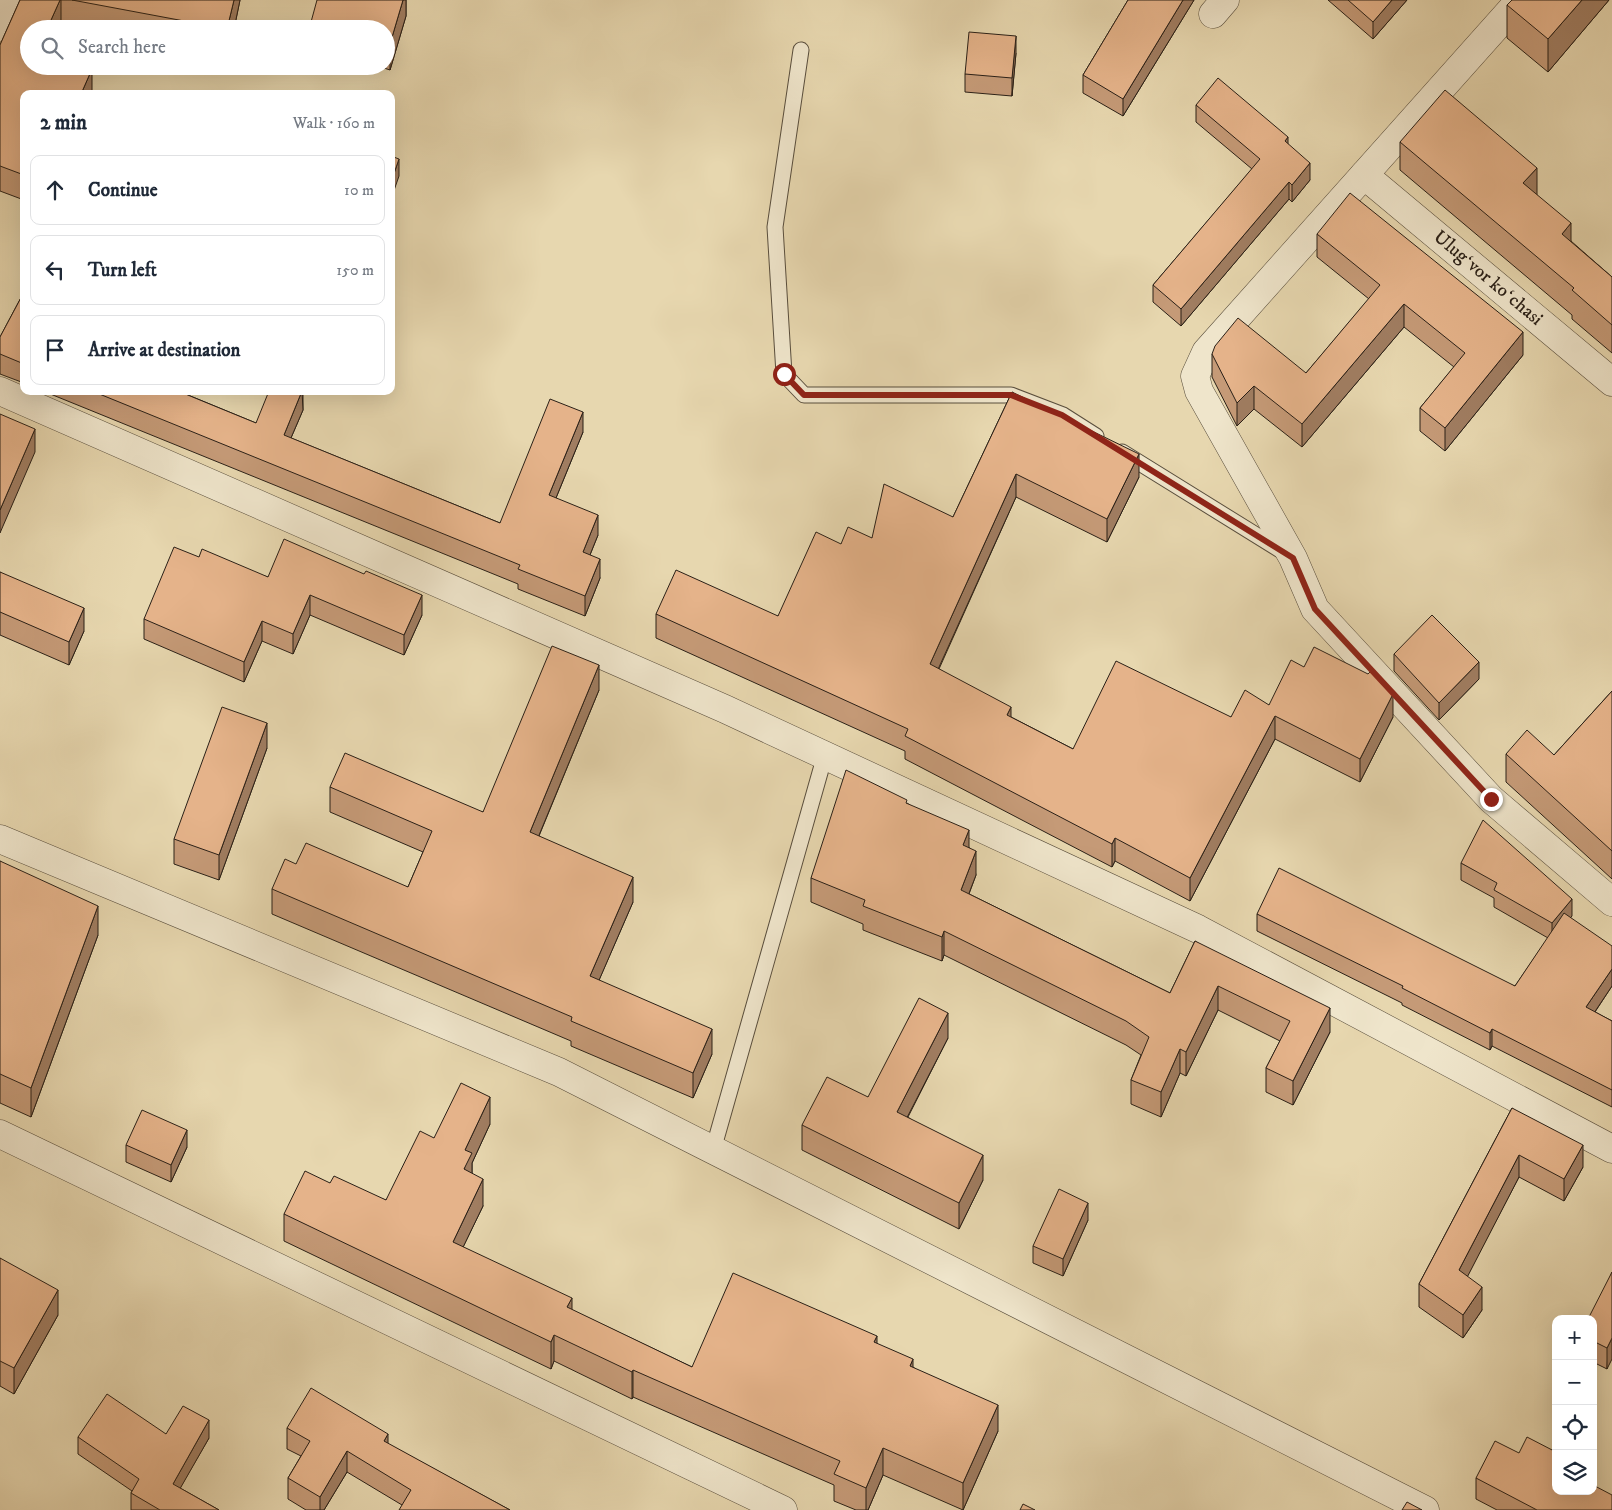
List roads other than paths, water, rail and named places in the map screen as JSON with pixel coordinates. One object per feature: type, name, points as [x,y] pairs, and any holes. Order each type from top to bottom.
[{"type":"street","points":[[0,27],[15,0]]},
{"type":"street","points":[[1520,0],[1206,352],[1195,376],[1199,391],[1293,558],[1315,609],[1321,617],[1491,799],[1612,902]]},
{"type":"street","name":"Ulugʻvor koʻchasi","points":[[1364,175],[1612,382]]},
{"type":"street","points":[[0,392],[726,709],[1198,929],[1612,1149]]},
{"type":"street","points":[[0,839],[559,1072],[1425,1510]]},
{"type":"street","points":[[0,1134],[783,1510]]},
{"type":"lane","points":[[801,50],[775,227],[784,374],[804,395],[1011,395],[1062,415],[1293,558]]},
{"type":"lane","points":[[713,1150],[825,755]]}]
